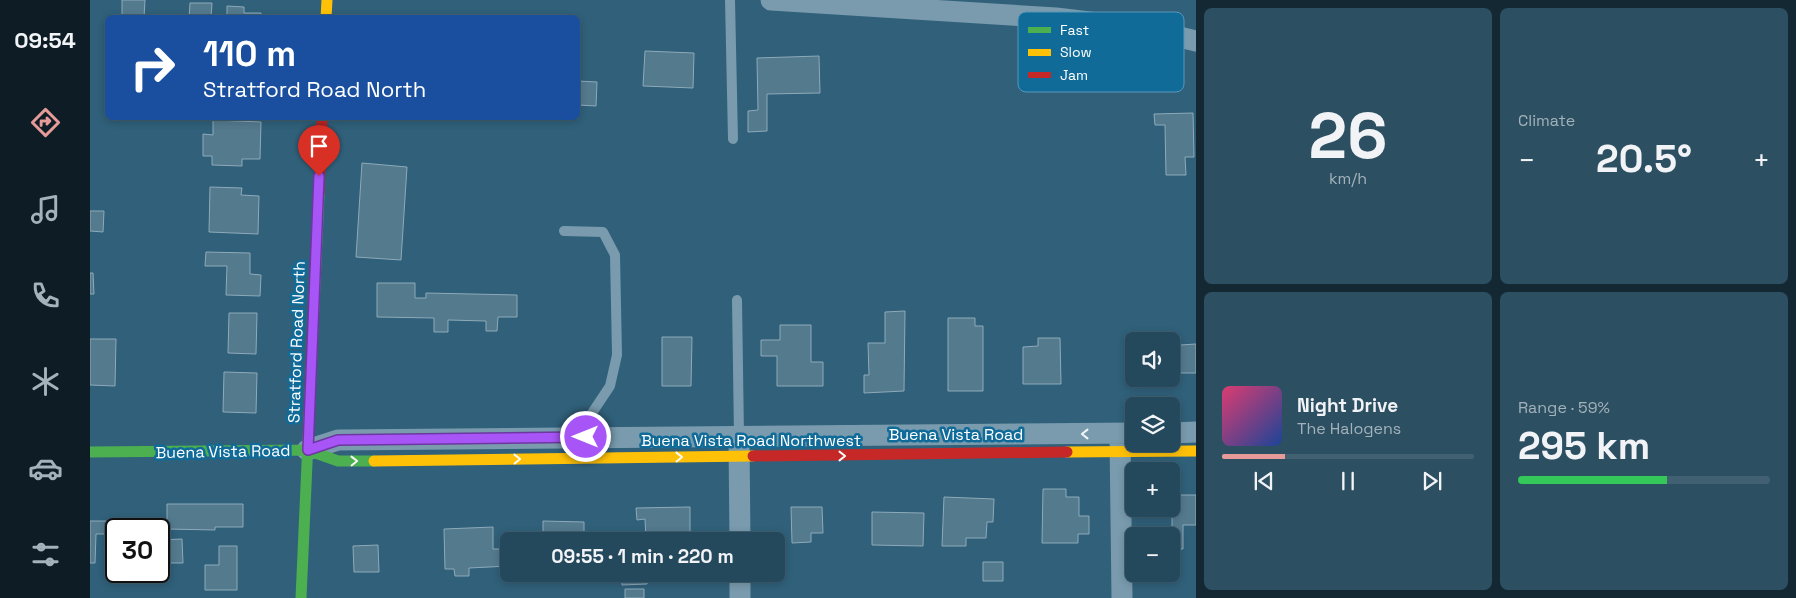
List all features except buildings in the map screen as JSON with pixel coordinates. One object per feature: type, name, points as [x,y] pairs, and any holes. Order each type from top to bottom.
[{"type":"street","points":[[326,15],[327,0]]},
{"type":"street","points":[[771,0],[1018,16]]},
{"type":"street","name":"Stratford Road North","points":[[302,598],[322,120]]},
{"type":"street","points":[[1180,433],[1196,432]]},
{"type":"street","name":"Buena Vista Road","points":[[90,452],[308,450],[338,440],[586,437],[739,446],[1125,440]]},
{"type":"street","points":[[1122,598],[1125,440]]},
{"type":"street","points":[[739,446],[740,532]]},
{"type":"street","name":"Buena Vista Road Northwest","points":[[308,450],[338,461],[739,446]]},
{"type":"street","points":[[1180,449],[1196,451]]},
{"type":"street","points":[[740,582],[740,598]]},
{"type":"lane","points":[[730,0],[733,139]]},
{"type":"lane","points":[[564,231],[603,232],[615,255],[617,355],[610,386],[592,413],[586,437]]},
{"type":"lane","points":[[736,300],[739,446]]},
{"type":"traffic: fast","points":[[301,598],[319,194]]},
{"type":"traffic: fast","points":[[90,452],[307,450],[338,461],[374,461]]},
{"type":"traffic: slow","points":[[326,15],[327,0]]},
{"type":"traffic: slow","points":[[1067,452],[1196,451]]},
{"type":"traffic: slow","points":[[374,461],[753,456]]},
{"type":"traffic: jam","points":[[319,194],[322,120]]},
{"type":"traffic: jam","points":[[753,456],[1067,452]]},
{"type":"route","points":[[319,176],[308,450],[338,440],[586,437]]}]
